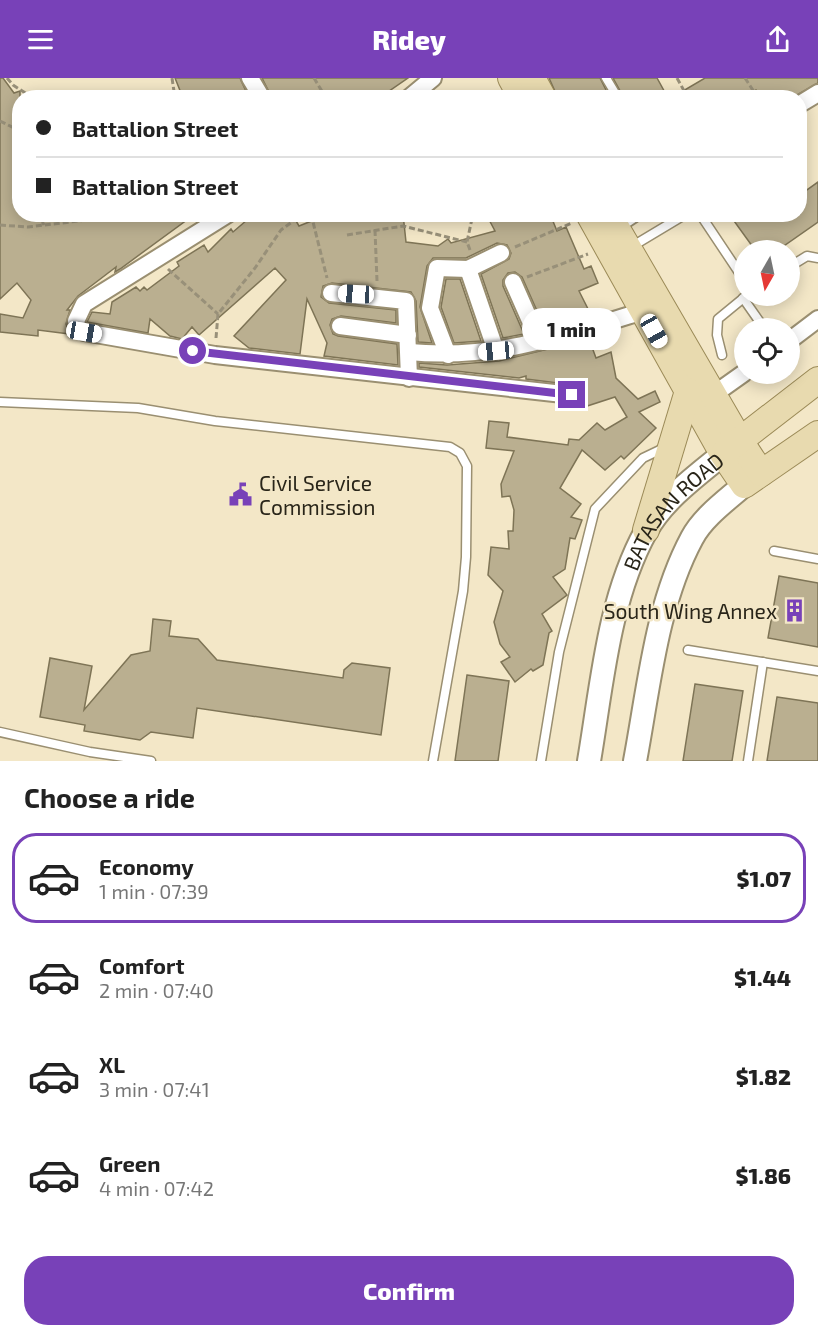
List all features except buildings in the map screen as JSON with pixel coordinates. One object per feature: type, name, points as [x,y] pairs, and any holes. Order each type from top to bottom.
[{"type":"main road","points":[[610,226],[643,311],[688,391],[753,479]]},
{"type":"main road","points":[[610,226],[713,395],[731,447]]},
{"type":"main road","name":"BATASAN ROAD","points":[[589,761],[622,589],[646,530],[677,493],[731,447],[818,380]]},
{"type":"main road","points":[[646,530],[688,391]]},
{"type":"main road","name":"BATASAN ROAD","points":[[635,761],[657,643],[673,587],[693,536],[753,479],[818,434]]},
{"type":"street","points":[[419,90],[433,78]]},
{"type":"street","points":[[215,222],[84,304],[76,321],[78,328],[84,332],[215,355],[572,395]]},
{"type":"street","points":[[448,356],[430,308],[437,268],[472,268],[501,253]]},
{"type":"street","points":[[472,268],[496,351]]},
{"type":"street","points":[[513,282],[539,341]]},
{"type":"street","points":[[331,293],[406,301],[409,378]]},
{"type":"street","points":[[340,326],[408,343],[448,356],[496,351],[643,311]]},
{"type":"street","points":[[800,332],[818,320]]},
{"type":"street","points":[[713,395],[734,380]]},
{"type":"lane","points":[[610,226],[635,222]]},
{"type":"lane","points":[[705,222],[734,265]]},
{"type":"lane","points":[[800,260],[807,256],[818,258]]},
{"type":"lane","points":[[722,355],[717,335],[718,319],[734,305]]},
{"type":"lane","points":[[0,402],[138,408],[215,421],[450,447],[460,453],[467,466],[466,557],[463,591],[433,761]]},
{"type":"lane","points":[[541,761],[559,652],[595,509],[643,458],[672,444]]},
{"type":"lane","points":[[774,552],[818,559]]},
{"type":"lane","points":[[688,650],[818,671]]},
{"type":"lane","points":[[748,761],[763,662]]},
{"type":"lane","points":[[0,732],[89,757],[151,761]]},
{"type":"path","points":[[7,78],[21,90]]},
{"type":"path","points":[[0,225],[44,225],[70,222]]},
{"type":"path","points":[[215,355],[218,314],[255,268],[281,230],[292,222]]},
{"type":"path","points":[[313,222],[331,293]]},
{"type":"path","points":[[471,222],[467,243],[472,268]]},
{"type":"path","points":[[347,236],[403,226],[467,243]]},
{"type":"path","points":[[501,253],[610,226]]},
{"type":"path","points":[[513,282],[610,226]]},
{"type":"path","points":[[157,258],[218,314]]},
{"type":"place","name":"Civil Service Commission","points":[[241,494]]},
{"type":"place","name":"South Wing Annex","points":[[795,610]]},
{"type":"route","points":[[193,351],[409,378],[572,395]]}]
